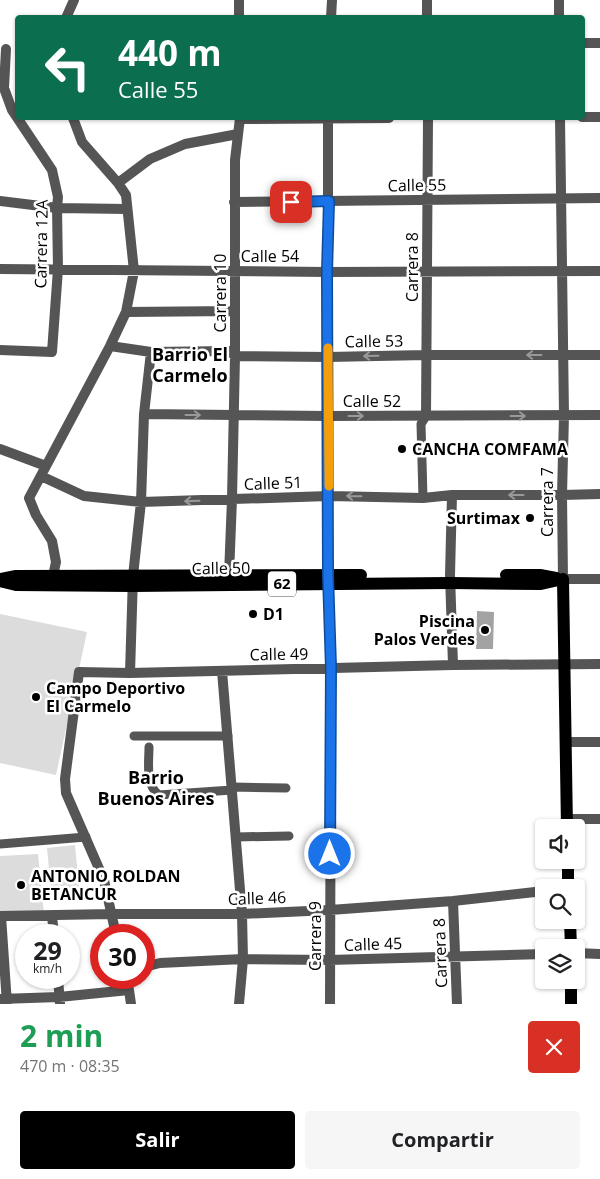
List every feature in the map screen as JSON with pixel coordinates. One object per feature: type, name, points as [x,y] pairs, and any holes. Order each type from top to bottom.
[{"type":"main road","name":"Calle 50","points":[[0,580],[16,576],[54,576],[132,581],[229,575],[328,579]]},
{"type":"main road","name":"Calle 50","points":[[0,580],[16,585],[132,581],[450,579],[540,575],[563,579]]},
{"type":"main road","name":"Carrera 7","points":[[563,579],[567,819]]},
{"type":"main road","points":[[571,989],[571,1004]]},
{"type":"street","points":[[67,15],[74,0]]},
{"type":"street","points":[[238,15],[239,0]]},
{"type":"street","points":[[331,15],[332,0]]},
{"type":"street","points":[[427,0],[427,15]]},
{"type":"street","points":[[559,0],[559,15]]},
{"type":"street","points":[[585,43],[600,43]]},
{"type":"street","name":"Carrera 12A","points":[[6,50],[4,88],[15,114]]},
{"type":"street","points":[[585,117],[600,117]]},
{"type":"street","name":"Carrera 12A","points":[[0,350],[52,352],[58,269],[58,197],[52,170],[19,120]]},
{"type":"street","points":[[54,576],[56,562],[52,541],[36,515],[29,498],[110,346],[126,312],[134,270],[126,195],[118,183],[82,142],[74,120]]},
{"type":"street","name":"Carrera 10","points":[[232,499],[235,356],[234,202],[235,160],[240,120]]},
{"type":"street","name":"Carrera 9","points":[[328,120],[328,579],[331,668],[330,1004]]},
{"type":"street","name":"Carrera 8","points":[[426,416],[428,120]]},
{"type":"street","name":"Carrera 7","points":[[560,120],[564,415],[562,495],[563,579]]},
{"type":"street","points":[[118,183],[150,159],[185,144],[238,134]]},
{"type":"street","name":"Calle 55","points":[[234,202],[600,198]]},
{"type":"street","points":[[0,201],[57,208],[127,209]]},
{"type":"street","name":"Calle 54","points":[[0,269],[327,272],[426,270],[600,271]]},
{"type":"street","points":[[126,312],[235,311]]},
{"type":"street","name":"Calle 53","points":[[110,346],[151,352],[230,351],[235,356],[600,355]]},
{"type":"street","points":[[130,673],[132,581],[141,502],[144,414],[151,352]]},
{"type":"street","name":"Calle 52","points":[[144,414],[328,416],[600,415]]},
{"type":"street","points":[[423,498],[421,424],[426,416]]},
{"type":"street","points":[[0,449],[46,466]]},
{"type":"street","name":"Calle 51","points":[[41,476],[84,496],[141,502],[329,496],[423,498],[452,495],[600,494]]},
{"type":"street","points":[[452,495],[450,579],[453,666]]},
{"type":"street","points":[[229,575],[232,499]]},
{"type":"street","name":"Calle 50","points":[[563,579],[600,579]]},
{"type":"street","name":"Calle 49","points":[[86,837],[66,793],[65,779],[79,672],[130,673],[600,664]]},
{"type":"street","points":[[222,671],[242,914],[243,958],[238,1004]]},
{"type":"street","points":[[134,736],[228,736]]},
{"type":"street","points":[[566,742],[600,742]]},
{"type":"street","points":[[149,747],[150,784],[154,792],[159,795],[232,788],[286,788]]},
{"type":"street","points":[[585,821],[600,819]]},
{"type":"street","points":[[236,837],[289,836]]},
{"type":"street","points":[[0,844],[86,837],[104,880],[114,924]]},
{"type":"street","name":"Calle 46","points":[[0,916],[242,914],[453,901],[535,892]]},
{"type":"street","name":"Carrera 8","points":[[453,901],[457,1004]]},
{"type":"street","points":[[0,916],[5,1001],[60,1000],[129,990],[131,1004]]},
{"type":"street","points":[[52,916],[53,924]]},
{"type":"street","points":[[585,953],[600,954]]},
{"type":"street","name":"Calle 45","points":[[155,964],[243,958],[329,960],[535,954]]},
{"type":"shaded area","name":"Piscina Palos Verdes","points":[[477,611],[494,612],[493,649],[476,649]]},
{"type":"shaded area","name":"Campo Deportivo El Carmelo","points":[[0,614],[87,632],[56,775],[0,763]]},
{"type":"shaded area","points":[[75,845],[79,887],[51,890],[47,848]]},
{"type":"shaded area","name":"ANTONIO ROLDAN BETANCUR","points":[[38,854],[44,914],[0,913],[0,856]]},
{"type":"slow traffic","points":[[328,348],[329,486]]},
{"type":"place","name":"CANCHA COMFAMA","points":[[402,449]]},
{"type":"place","name":"Surtimax","points":[[530,518]]},
{"type":"place","name":"D1","points":[[253,614]]},
{"type":"place","name":"Piscina Palos Verdes","points":[[485,630]]},
{"type":"place","name":"Campo Deportivo El Carmelo","points":[[36,697]]},
{"type":"place","name":"ANTONIO ROLDAN BETANCUR","points":[[21,885]]},
{"type":"district","name":"Barrio El Carmelo","points":[[190,365]]},
{"type":"district","name":"Barrio Buenos Aires","points":[[156,788]]},
{"type":"route","points":[[291,202],[329,201],[327,272],[328,575],[331,668],[330,854]]}]
